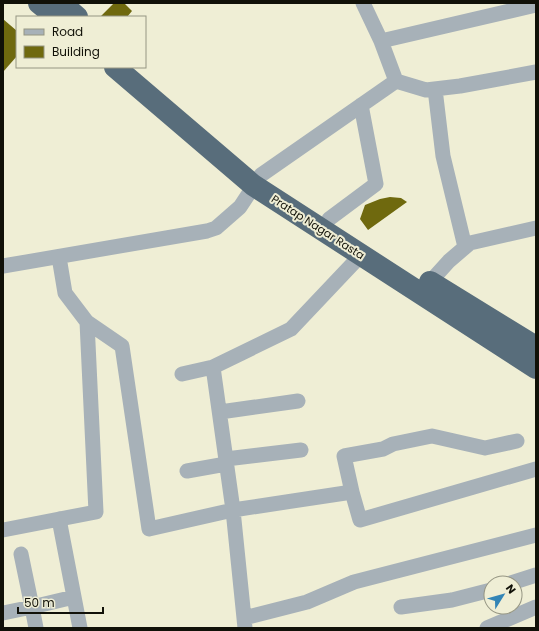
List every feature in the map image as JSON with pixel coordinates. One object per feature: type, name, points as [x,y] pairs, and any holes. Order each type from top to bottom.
[{"type":"highway","points":[[39,3],[55,16]]},
{"type":"highway","points":[[61,3],[76,16]]},
{"type":"highway","name":"Pratap Nagar Rasta","points":[[116,68],[257,180],[361,255],[535,365]]},
{"type":"highway","name":"Pratap Nagar Rasta","points":[[136,68],[257,180],[329,219],[430,282],[535,365]]},
{"type":"street","points":[[363,3],[381,41],[396,81]]},
{"type":"street","points":[[381,41],[536,5]]},
{"type":"street","points":[[396,81],[426,90],[536,72]]},
{"type":"street","points":[[3,266],[212,230],[240,207],[257,180],[396,81]]},
{"type":"street","points":[[435,89],[443,156],[465,247]]},
{"type":"street","points":[[329,219],[376,184],[361,105]]},
{"type":"street","points":[[430,282],[470,243],[536,228]]},
{"type":"street","points":[[182,374],[213,368],[291,330],[361,255]]},
{"type":"street","points":[[59,257],[65,293],[87,322],[122,346],[150,529],[233,510],[352,492]]},
{"type":"street","points":[[3,530],[96,512],[87,322]]},
{"type":"street","points":[[213,368],[233,510],[244,623],[307,602],[354,582],[536,535]]},
{"type":"street","points":[[220,412],[298,401]]},
{"type":"street","points":[[517,441],[486,448],[432,436],[392,444],[383,449],[344,456],[360,520],[536,469]]},
{"type":"street","points":[[187,471],[226,462],[301,450]]},
{"type":"street","points":[[59,519],[80,628]]},
{"type":"street","points":[[21,554],[36,628]]},
{"type":"street","points":[[523,579],[536,575]]},
{"type":"street","points":[[401,607],[452,600],[483,592]]},
{"type":"street","points":[[3,613],[74,597]]},
{"type":"street","points":[[487,628],[536,607]]},
{"type":"building","points":[[114,3],[124,3],[132,11],[128,16],[101,16]]},
{"type":"building","points":[[3,19],[16,30],[16,57],[3,72]]},
{"type":"building","points":[[390,197],[401,198],[407,202],[368,230],[360,219],[365,205]]}]
